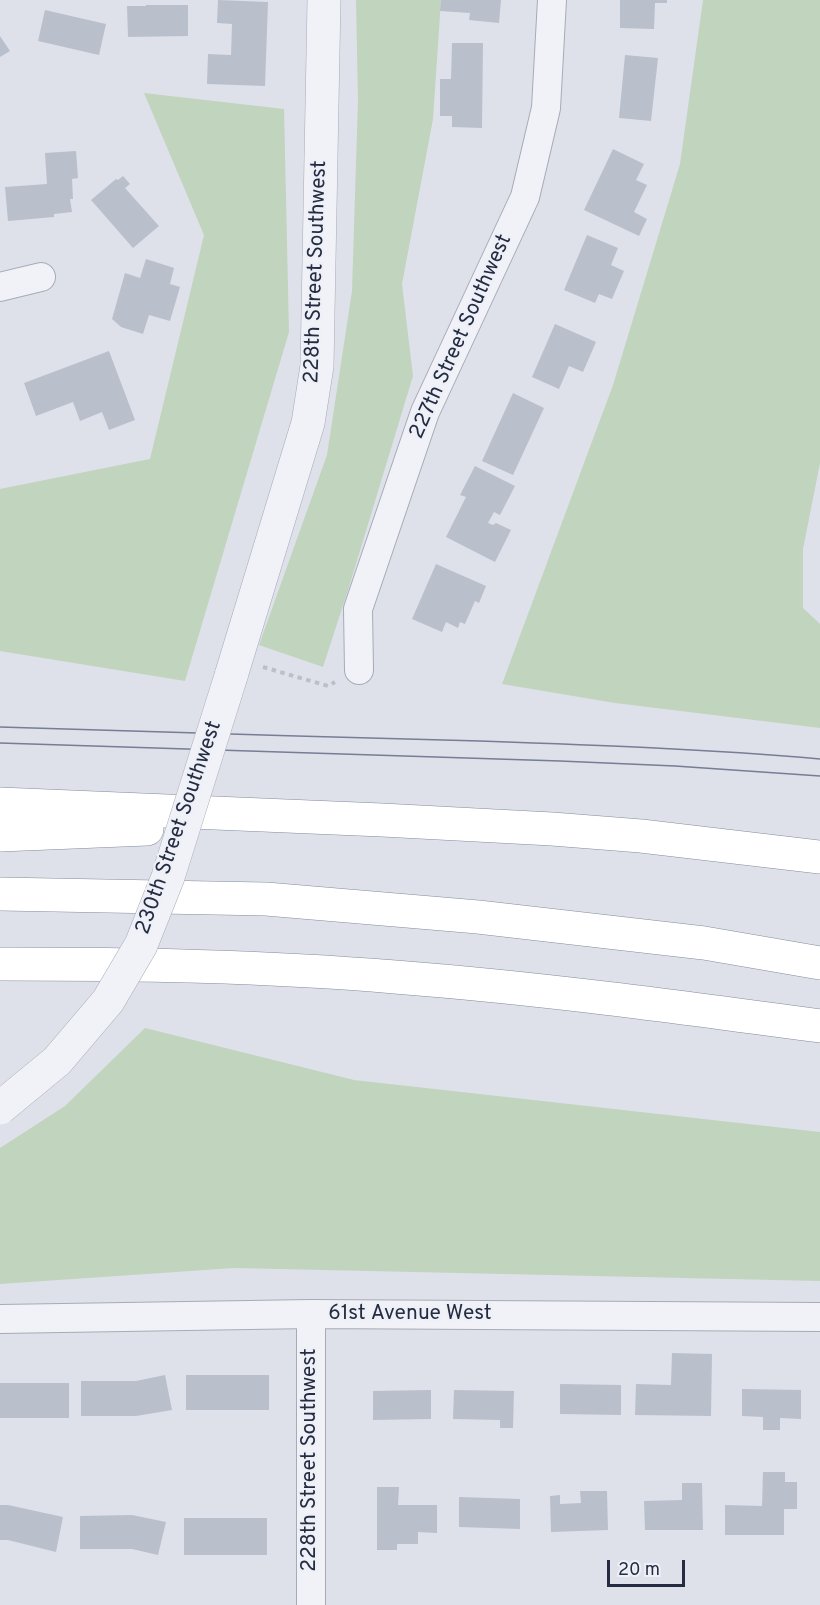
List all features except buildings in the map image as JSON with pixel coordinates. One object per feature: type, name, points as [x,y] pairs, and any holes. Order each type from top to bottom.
[{"type":"highway","points":[[0,804],[552,829],[641,836],[820,857]]},
{"type":"highway","points":[[0,835],[382,820]]},
{"type":"highway","points":[[0,894],[278,900],[478,917],[704,943],[820,963]]},
{"type":"highway","points":[[0,964],[87,964],[286,970],[394,976],[545,990],[820,1026]]},
{"type":"street","name":"228th Street Southwest","points":[[242,670],[308,423],[317,366],[324,0]]},
{"type":"street","name":"227th Street Southwest","points":[[359,670],[358,609],[425,412],[525,196],[546,108],[552,0]]},
{"type":"street","points":[[0,287],[41,277]]},
{"type":"street","name":"230th Street Southwest","points":[[0,1108],[64,1053],[108,1001],[141,945],[168,877],[242,670]]},
{"type":"street","name":"228th Street Southwest","points":[[311,1314],[311,1605]]},
{"type":"street","name":"61st Avenue West","points":[[0,1319],[311,1314],[820,1317]]},
{"type":"path","points":[[242,670],[328,686]]},
{"type":"green space","points":[[356,0],[441,0],[433,119],[402,284],[413,376],[323,667],[259,645],[327,455],[352,291],[358,100]]},
{"type":"green space","points":[[703,0],[820,0],[820,463],[803,549],[803,608],[820,624],[820,728],[615,703],[502,684],[613,385],[680,164]]},
{"type":"green space","points":[[144,93],[284,109],[289,332],[185,681],[0,651],[0,489],[150,459],[204,235]]},
{"type":"green space","points":[[145,1028],[354,1080],[820,1132],[820,1281],[234,1268],[0,1284],[0,1148],[65,1106]]},
{"type":"tram line","points":[[0,727],[565,744],[820,759]]},
{"type":"tram line","points":[[0,743],[560,761],[820,776]]}]
